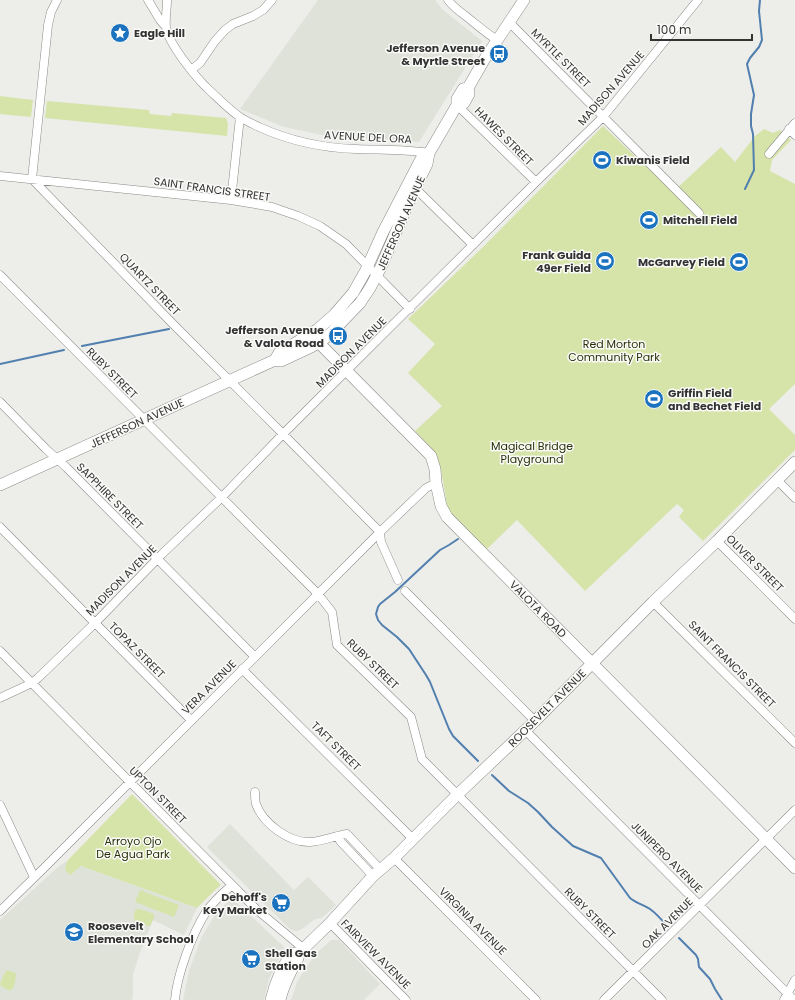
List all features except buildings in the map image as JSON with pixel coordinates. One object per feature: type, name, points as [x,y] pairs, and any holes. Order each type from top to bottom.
[{"type":"street","points":[[32,179],[48,25],[51,12],[57,0]]},
{"type":"street","points":[[148,0],[166,28]]},
{"type":"street","name":"AVENUE DEL ORA","points":[[167,0],[166,28],[173,44],[200,81],[240,117],[281,136],[328,147],[414,150],[429,153]]},
{"type":"street","points":[[191,70],[200,63],[224,30],[233,24],[253,16],[263,10],[272,0]]},
{"type":"street","points":[[448,0],[480,28],[497,40]]},
{"type":"street","name":"JEFFERSON AVENUE","points":[[0,486],[275,360],[281,361],[319,343],[339,327],[360,303],[377,276],[427,164],[429,153],[457,105],[457,99],[463,89],[468,88],[484,60],[524,0]]},
{"type":"street","name":"MADISON AVENUE","points":[[0,698],[32,683],[221,498],[283,434],[536,182],[604,117],[698,0]]},
{"type":"street","name":"MYRTLE STREET","points":[[509,22],[699,213]]},
{"type":"street","name":"HAWES STREET","points":[[457,105],[536,182]]},
{"type":"street","points":[[231,200],[240,117]]},
{"type":"street","points":[[769,154],[793,129]]},
{"type":"street","name":"JEFFERSON AVENUE","points":[[275,360],[279,353],[312,333],[334,315],[353,293],[421,159],[429,153]]},
{"type":"street","name":"SAINT FRANCIS STREET","points":[[0,176],[231,200],[272,207],[298,216],[320,226],[346,244],[410,308]]},
{"type":"street","name":"QUARTZ STREET","points":[[32,179],[173,324],[380,532]]},
{"type":"street","points":[[415,188],[473,245]]},
{"type":"street","name":"RUBY STREET","points":[[0,275],[318,594],[332,612],[337,645],[411,717],[422,759],[662,1000]]},
{"type":"street","name":"VALOTA ROAD","points":[[312,333],[319,343],[431,456],[435,469],[436,483],[441,506],[447,518],[795,868]]},
{"type":"street","name":"SAPPHIRE STREET","points":[[0,402],[255,657]]},
{"type":"street","name":"ROOSEVELT AVENUE","points":[[280,1000],[285,983],[299,958],[301,951],[330,923],[377,872],[394,858],[457,795],[535,721],[795,462]]},
{"type":"street","points":[[777,480],[795,498]]},
{"type":"street","name":"VERA AVENUE","points":[[0,911],[44,869],[129,782],[380,532],[426,488],[436,483]]},
{"type":"street","name":"TOPAZ STREET","points":[[0,527],[191,720]]},
{"type":"street","points":[[380,532],[381,542],[398,580]]},
{"type":"street","name":"OLIVER STREET","points":[[717,540],[795,619]]},
{"type":"street","points":[[405,590],[535,721]]},
{"type":"street","name":"SAINT FRANCIS STREET","points":[[653,602],[795,743]]},
{"type":"street","name":"UPTON STREET","points":[[0,651],[256,909],[301,951]]},
{"type":"street","name":"TAFT STREET","points":[[242,669],[413,839]]},
{"type":"street","name":"JUNIPERO AVENUE","points":[[525,730],[700,906],[786,997],[794,1000]]},
{"type":"street","points":[[255,792],[256,804],[260,812],[269,823],[283,834],[296,841],[309,842],[347,834],[377,872]]},
{"type":"street","points":[[0,805],[34,877]]},
{"type":"street","name":"OAK AVENUE","points":[[604,1000],[795,810]]},
{"type":"street","name":"VIRGINIA AVENUE","points":[[394,858],[536,1000]]},
{"type":"street","points":[[175,1000],[180,976],[195,933],[207,911],[232,885]]},
{"type":"street","name":"FAIRVIEW AVENUE","points":[[330,923],[406,1000]]},
{"type":"street","name":"ROOSEVELT AVENUE","points":[[271,1000],[273,989],[287,960],[292,953],[301,951]]},
{"type":"street","points":[[786,997],[795,980]]},
{"type":"shaded area","points":[[318,0],[435,0],[443,10],[482,41],[419,142],[336,138],[284,127],[240,109]]},
{"type":"shaded area","points":[[230,824],[294,890],[308,877],[336,905],[322,918],[315,919],[302,929],[294,931],[290,929],[207,847]]},
{"type":"shaded area","name":"Roosevelt Elementary School","points":[[67,861],[65,870],[81,866],[197,908],[184,935],[153,920],[133,975],[132,1000],[0,1000],[0,920],[58,867]]},
{"type":"shaded area","points":[[230,899],[233,899],[284,947],[285,951],[277,962],[269,979],[264,1000],[183,1000],[189,971],[202,936],[215,915]]},
{"type":"shaded area","points":[[331,940],[339,940],[380,984],[364,1000],[291,1000],[297,982],[306,967],[318,952]]},
{"type":"green space","points":[[0,96],[33,100],[31,117],[0,114]]},
{"type":"green space","points":[[47,101],[149,110],[150,114],[171,116],[172,113],[226,118],[228,124],[227,136],[45,118]]},
{"type":"green space","name":"Red Morton Community Park","points":[[603,126],[673,192],[721,147],[735,162],[755,136],[764,129],[773,133],[780,130],[791,140],[772,160],[770,171],[795,184],[795,384],[769,409],[795,435],[795,450],[703,541],[679,517],[684,510],[677,504],[585,591],[517,520],[487,549],[448,510],[441,470],[433,450],[415,431],[442,406],[408,373],[435,344],[408,319],[484,246]]},
{"type":"green space","name":"Arroyo Ojo De Agua Park","points":[[132,794],[221,885],[197,908],[81,866],[70,875],[65,870],[67,861]]},
{"type":"green space","points":[[140,890],[179,905],[174,917],[135,902]]},
{"type":"green space","points":[[136,909],[154,914],[154,918],[150,926],[135,921],[134,915]]},
{"type":"green space","points":[[8,970],[16,974],[14,985],[10,991],[0,984],[5,972]]},
{"type":"waterway","points":[[745,189],[754,170],[753,134],[751,126],[754,95],[747,64],[762,40],[759,11],[760,0]]},
{"type":"waterway","points":[[82,346],[169,329]]},
{"type":"waterway","points":[[0,364],[64,350]]},
{"type":"waterway","points":[[458,539],[440,550],[380,604],[376,614],[382,625],[409,649],[430,682],[453,736],[478,761]]},
{"type":"waterway","points":[[492,775],[509,791],[528,803],[573,846],[601,858],[630,898],[650,909],[667,926]]},
{"type":"waterway","points":[[679,938],[696,955],[699,967],[710,979],[722,1000]]},
{"type":"place","name":"Eagle Hill","points":[[120,33]]},
{"type":"place","name":"Jefferson Avenue & Myrtle Street","points":[[499,54]]},
{"type":"place","name":"Kiwanis Field","points":[[602,160]]},
{"type":"place","name":"Mitchell Field","points":[[649,220]]},
{"type":"place","name":"Frank Guida 49er Field","points":[[605,261]]},
{"type":"place","name":"McGarvey Field","points":[[739,262]]},
{"type":"place","name":"Jefferson Avenue & Valota Road","points":[[338,336]]},
{"type":"place","name":"Griffin Field and Bechet Field","points":[[654,399]]},
{"type":"place","name":"Dehoff's Key Market","points":[[281,903]]},
{"type":"place","name":"Roosevelt Elementary School","points":[[74,932]]},
{"type":"place","name":"Shell Gas Station","points":[[251,959]]},
{"type":"park label","name":"Magical Bridge Playground","points":[[532,452]]}]
